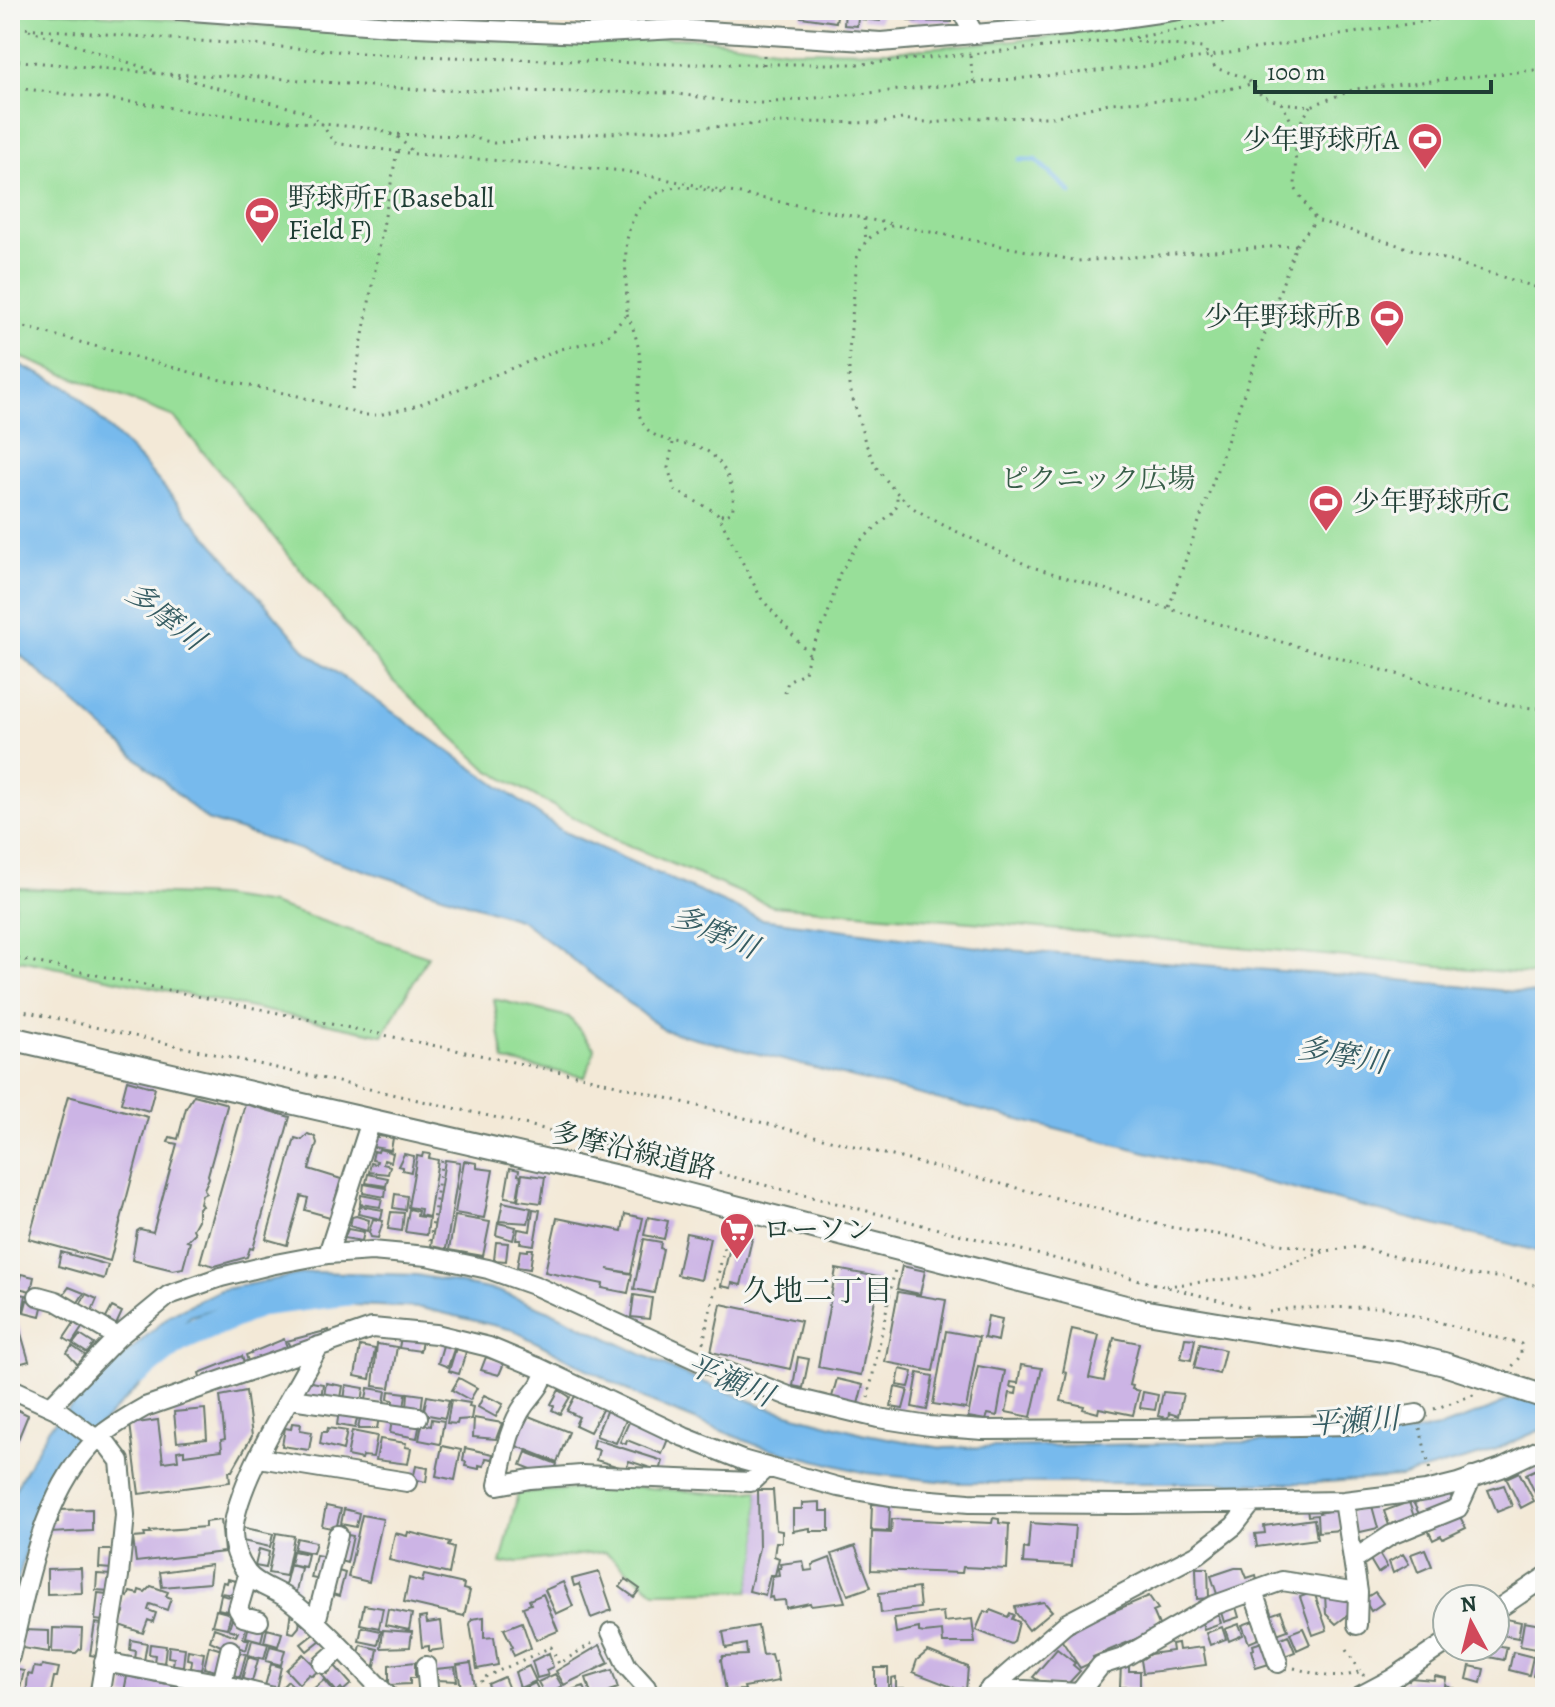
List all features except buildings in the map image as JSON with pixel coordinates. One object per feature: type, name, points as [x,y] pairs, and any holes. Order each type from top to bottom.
[{"type":"main road","name":"多摩沿線道路","points":[[10,1038],[733,1206],[1141,1311],[1396,1352],[1545,1397]]},
{"type":"street","points":[[178,10],[391,26],[586,34],[676,29],[881,42],[1179,10]]},
{"type":"street","points":[[303,10],[338,21]]},
{"type":"street","points":[[961,10],[974,34]]},
{"type":"street","points":[[328,1254],[371,1121]]},
{"type":"street","points":[[54,1408],[118,1337],[169,1295],[270,1265],[328,1254],[372,1251],[427,1256],[488,1269],[536,1286],[699,1361],[791,1397],[929,1426],[983,1430],[1351,1425],[1417,1414]]},
{"type":"street","points":[[52,1294],[118,1337]]},
{"type":"street","points":[[10,1656],[35,1554],[47,1519],[77,1462],[95,1437],[145,1407],[372,1328],[436,1334],[489,1347],[684,1437],[767,1467],[838,1487],[895,1497],[969,1503],[1344,1501],[1426,1491],[1501,1468],[1545,1447]]},
{"type":"street","points":[[319,1346],[238,1504],[233,1534],[236,1552],[248,1575],[287,1597],[316,1622],[389,1697]]},
{"type":"street","points":[[545,1371],[543,1381],[525,1404],[508,1440],[498,1485],[581,1475],[751,1482],[767,1467]]},
{"type":"street","points":[[10,1388],[54,1408],[107,1444],[120,1461],[125,1515],[119,1576],[99,1697]]},
{"type":"street","points":[[291,1399],[418,1417]]},
{"type":"street","points":[[259,1458],[407,1482]]},
{"type":"street","points":[[1353,1560],[1391,1535],[1458,1508],[1472,1477]]},
{"type":"street","points":[[1344,1501],[1358,1592],[1357,1625]]},
{"type":"street","points":[[987,1692],[1067,1623],[1198,1554],[1234,1526],[1252,1503]]},
{"type":"street","points":[[316,1622],[338,1535]]},
{"type":"street","points":[[248,1575],[238,1609],[243,1617],[259,1621]]},
{"type":"street","points":[[1511,1600],[1545,1577]]},
{"type":"street","points":[[987,1692],[1079,1693],[1101,1665],[1123,1658],[1212,1606],[1282,1581],[1345,1591]]},
{"type":"street","points":[[1253,1592],[1278,1663]]},
{"type":"street","points":[[611,1632],[627,1666],[646,1687],[650,1697]]},
{"type":"street","points":[[323,1664],[341,1648]]},
{"type":"street","points":[[220,1691],[230,1650]]},
{"type":"street","points":[[1365,1693],[1392,1688],[1431,1655]]},
{"type":"street","points":[[104,1662],[220,1691],[273,1697]]},
{"type":"street","points":[[426,1666],[429,1697]]},
{"type":"path","points":[[23,29],[389,55],[669,64],[834,65],[1121,40],[1289,10]]},
{"type":"path","points":[[10,60],[164,74],[263,77],[421,90],[671,93],[732,102],[764,103],[1149,66],[1495,10]]},
{"type":"path","points":[[10,26],[164,74],[306,112],[322,124],[334,143],[416,154],[624,171],[1078,261],[1296,245]]},
{"type":"path","points":[[1121,40],[1202,48],[1215,68],[1239,75],[1262,96],[1281,103],[1311,106],[1355,89],[1545,69]]},
{"type":"path","points":[[970,55],[974,84]]},
{"type":"path","points":[[390,134],[466,136],[494,143],[798,122],[881,123],[902,119],[934,123],[971,118],[1053,117],[1109,103],[1197,98],[1212,90],[1251,84]]},
{"type":"path","points":[[10,87],[193,112],[377,129],[398,137],[416,154]]},
{"type":"path","points":[[1281,103],[1296,129],[1295,188],[1316,220],[1545,290]]},
{"type":"path","points":[[1296,129],[1311,106]]},
{"type":"path","points":[[353,389],[397,151]]},
{"type":"path","points":[[673,443],[668,468],[675,490],[717,513],[725,516],[732,512],[735,503],[731,481],[717,461],[701,447],[673,443],[647,429],[639,416],[640,361],[627,314],[627,239],[643,204],[663,190],[678,186],[758,198]]},
{"type":"path","points":[[864,219],[866,242]]},
{"type":"path","points":[[1169,608],[1296,245],[1316,220]]},
{"type":"path","points":[[895,225],[880,229],[861,246],[857,258],[852,298],[849,385],[876,467],[913,508],[1029,566],[1512,706],[1545,709]]},
{"type":"path","points":[[10,323],[201,375],[298,396],[362,415],[379,415],[415,406],[561,349],[598,340],[610,334],[627,314]]},
{"type":"path","points":[[785,693],[788,681],[805,672],[809,654],[827,617],[840,573],[859,542],[893,512],[897,505],[897,493]]},
{"type":"path","points":[[717,513],[761,598],[809,654]]},
{"type":"path","points":[[10,957],[585,1077],[1169,1227],[1326,1251]]},
{"type":"path","points":[[10,1008],[562,1133],[1265,1312],[1292,1308],[1381,1307],[1521,1344]]},
{"type":"path","points":[[427,1256],[445,1138]]},
{"type":"path","points":[[699,1361],[733,1206]]},
{"type":"path","points":[[1162,1286],[1256,1276],[1326,1251],[1348,1247],[1375,1250],[1470,1275],[1508,1278],[1545,1288]]},
{"type":"path","points":[[865,1415],[898,1249]]},
{"type":"path","points":[[1417,1414],[1433,1485]]},
{"type":"path","points":[[488,1697],[481,1679],[551,1647],[559,1664],[611,1632]]},
{"type":"path","points":[[1346,1650],[1360,1671],[1365,1693]]},
{"type":"path","points":[[1278,1663],[1309,1674],[1344,1678],[1360,1671]]},
{"type":"green space","name":"ピクニック広場","points":[[10,10],[560,43],[632,38],[699,38],[790,50],[892,51],[1048,37],[1217,10],[1545,10],[1545,976],[772,906],[611,838],[488,770],[394,682],[174,417],[10,353]]},
{"type":"green space","points":[[16,888],[218,896],[271,904],[428,956],[383,1035],[10,958]]},
{"type":"green space","points":[[494,999],[569,1017],[595,1049],[585,1077],[504,1061]]},
{"type":"green space","points":[[625,1486],[725,1494],[758,1490],[759,1548],[749,1591],[655,1592],[605,1552],[501,1564],[518,1493]]},
{"type":"water","name":"多摩川","points":[[10,360],[71,389],[142,462],[307,652],[564,832],[761,919],[993,949],[1400,980],[1545,995],[1545,1253],[664,1030],[521,920],[207,820],[10,646]]},
{"type":"water","points":[[312,1272],[417,1275],[498,1291],[555,1313],[683,1374],[769,1408],[866,1434],[942,1448],[1363,1440],[1439,1428],[1495,1407],[1545,1379],[1545,1428],[1485,1454],[1400,1477],[1312,1483],[956,1483],[866,1473],[756,1445],[646,1400],[513,1330],[422,1308],[355,1305],[309,1289],[236,1302],[191,1316],[172,1333],[160,1365],[57,1468],[28,1543],[10,1611],[10,1498],[49,1428],[171,1314],[220,1290]]},
{"type":"waterway","points":[[1020,160],[1036,160],[1071,193]]},
{"type":"waterway","name":"平瀬川","points":[[137,1371],[178,1339],[262,1302],[360,1290]]},
{"type":"place","name":"少年野球所A","points":[[1425,171]]},
{"type":"place","name":"野球所F (Baseball Field F)","points":[[262,245]]},
{"type":"place","name":"少年野球所B","points":[[1387,348]]},
{"type":"place","name":"少年野球所C","points":[[1326,533]]},
{"type":"place","name":"ローソン","points":[[737,1261]]},
{"type":"district","name":"久地二丁目","points":[[818,1291]]}]
